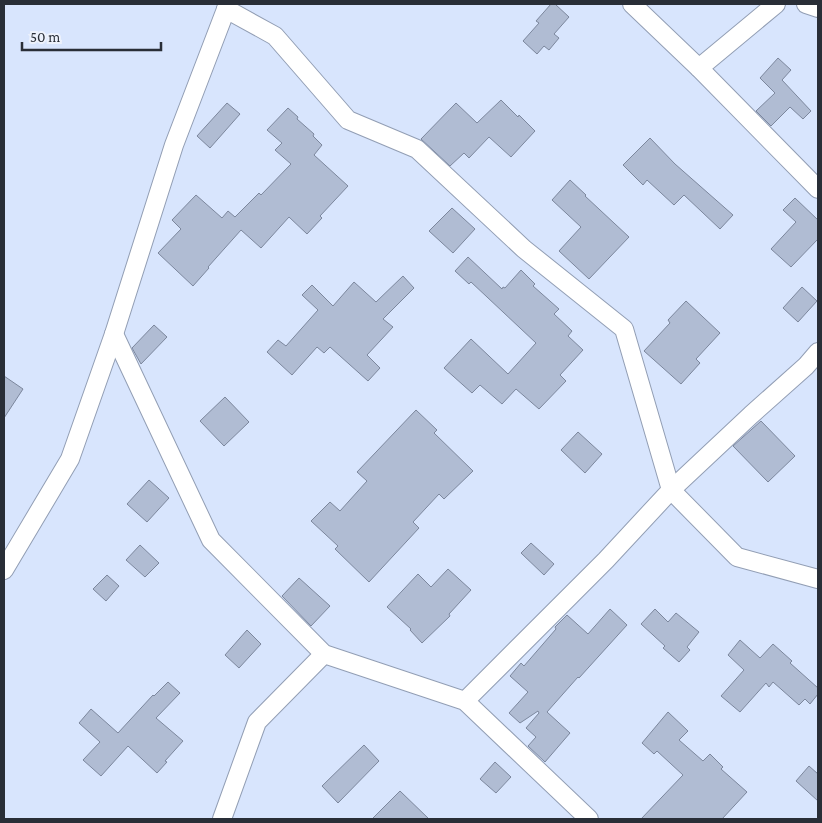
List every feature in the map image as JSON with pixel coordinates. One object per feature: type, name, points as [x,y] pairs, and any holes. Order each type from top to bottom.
[{"type":"street","points":[[632,4],[699,68],[818,189]]},
{"type":"street","points":[[699,68],[776,4]]},
{"type":"street","points":[[806,4],[818,8]]},
{"type":"street","points":[[4,570],[70,459],[114,334],[174,145],[227,6],[275,36],[348,120],[417,149],[524,249],[624,329],[671,490],[737,557],[818,579]]},
{"type":"street","points":[[114,334],[211,540],[324,654],[465,701],[589,819]]},
{"type":"street","points":[[465,701],[606,560],[671,490],[806,366],[818,352]]},
{"type":"street","points":[[222,819],[257,722],[324,654]]},
{"type":"building","points":[[551,4],[555,4],[569,17],[554,34],[559,38],[549,50],[544,46],[537,54],[523,41],[539,23],[536,21]]},
{"type":"building","points":[[778,58],[791,70],[782,80],[811,111],[803,119],[790,107],[771,126],[756,111],[775,93],[760,78]]},
{"type":"building","points":[[501,100],[535,131],[511,157],[489,137],[469,158],[464,153],[450,166],[421,139],[456,103],[477,123]]},
{"type":"building","points":[[227,103],[240,114],[210,148],[197,136]]},
{"type":"building","points":[[288,108],[314,134],[313,136],[322,145],[314,155],[348,186],[320,216],[322,218],[307,234],[289,217],[261,248],[241,230],[193,286],[158,253],[181,229],[172,220],[196,195],[222,218],[228,211],[235,217],[259,193],[261,195],[291,164],[275,150],[282,143],[267,130]]},
{"type":"building","points":[[650,138],[675,164],[733,215],[720,229],[684,195],[674,205],[647,180],[643,185],[623,165]]},
{"type":"building","points":[[570,180],[629,237],[589,279],[559,251],[581,227],[552,200]]},
{"type":"building","points":[[795,198],[818,220],[818,239],[791,267],[771,249],[796,222],[783,210]]},
{"type":"building","points":[[452,208],[475,229],[453,253],[429,231]]},
{"type":"building","points":[[468,257],[502,289],[521,270],[535,284],[533,286],[559,309],[554,314],[572,331],[568,336],[583,350],[560,375],[566,381],[539,409],[516,389],[502,404],[480,385],[472,393],[444,368],[471,339],[508,374],[536,343],[471,282],[469,284],[455,271]]},
{"type":"building","points":[[403,276],[414,288],[383,319],[393,327],[367,355],[380,368],[368,381],[330,347],[324,353],[317,347],[292,375],[267,352],[278,340],[286,346],[318,310],[302,295],[312,285],[333,306],[354,282],[376,302]]},
{"type":"building","points":[[802,287],[817,301],[798,322],[783,308]]},
{"type":"building","points":[[686,301],[720,333],[696,359],[700,363],[681,384],[644,351],[670,323],[668,320]]},
{"type":"building","points":[[154,325],[167,337],[141,364],[132,348]]},
{"type":"building","points":[[4,376],[23,389],[4,418]]},
{"type":"building","points":[[225,397],[249,422],[224,446],[200,421]]},
{"type":"building","points":[[416,410],[437,430],[434,433],[473,471],[444,499],[439,494],[413,522],[419,528],[369,582],[335,549],[338,546],[311,521],[330,502],[340,511],[367,481],[357,472]]},
{"type":"building","points":[[761,421],[795,456],[768,482],[733,446]]},
{"type":"building","points":[[578,432],[602,454],[585,473],[561,450]]},
{"type":"building","points":[[149,480],[169,498],[147,522],[127,504]]},
{"type":"building","points":[[531,543],[554,564],[544,575],[521,553]]},
{"type":"building","points":[[140,545],[159,563],[145,577],[126,560]]},
{"type":"building","points":[[448,569],[471,590],[449,614],[450,616],[422,643],[411,629],[387,607],[418,574],[431,587]]},
{"type":"building","points":[[107,575],[119,586],[106,601],[93,589]]},
{"type":"building","points":[[299,578],[330,606],[311,626],[282,596]]},
{"type":"building","points":[[610,609],[627,625],[547,712],[570,733],[545,762],[528,746],[536,737],[526,728],[539,713],[538,711],[520,723],[509,713],[528,692],[510,676],[521,663],[524,666],[567,615],[588,634]]},
{"type":"building","points":[[655,609],[668,622],[676,613],[699,632],[687,647],[690,650],[679,662],[641,624]]},
{"type":"building","points":[[247,630],[261,644],[239,668],[225,655]]},
{"type":"building","points":[[740,640],[760,658],[773,644],[792,661],[790,663],[818,688],[818,694],[810,704],[805,699],[799,705],[773,682],[769,687],[766,683],[740,712],[721,696],[744,670],[728,655]]},
{"type":"building","points":[[168,682],[180,693],[156,718],[183,741],[157,773],[128,746],[101,776],[83,760],[100,742],[79,723],[91,709],[118,733],[153,695]]},
{"type":"building","points":[[668,712],[688,731],[679,740],[703,761],[710,754],[723,767],[721,769],[747,792],[722,819],[641,819],[683,775],[657,751],[654,754],[642,743]]},
{"type":"building","points":[[364,745],[379,761],[338,803],[322,786]]},
{"type":"building","points":[[495,762],[511,777],[496,793],[480,779]]},
{"type":"building","points":[[809,766],[818,774],[818,801],[796,781]]},
{"type":"building","points":[[400,791],[429,819],[372,819]]}]
